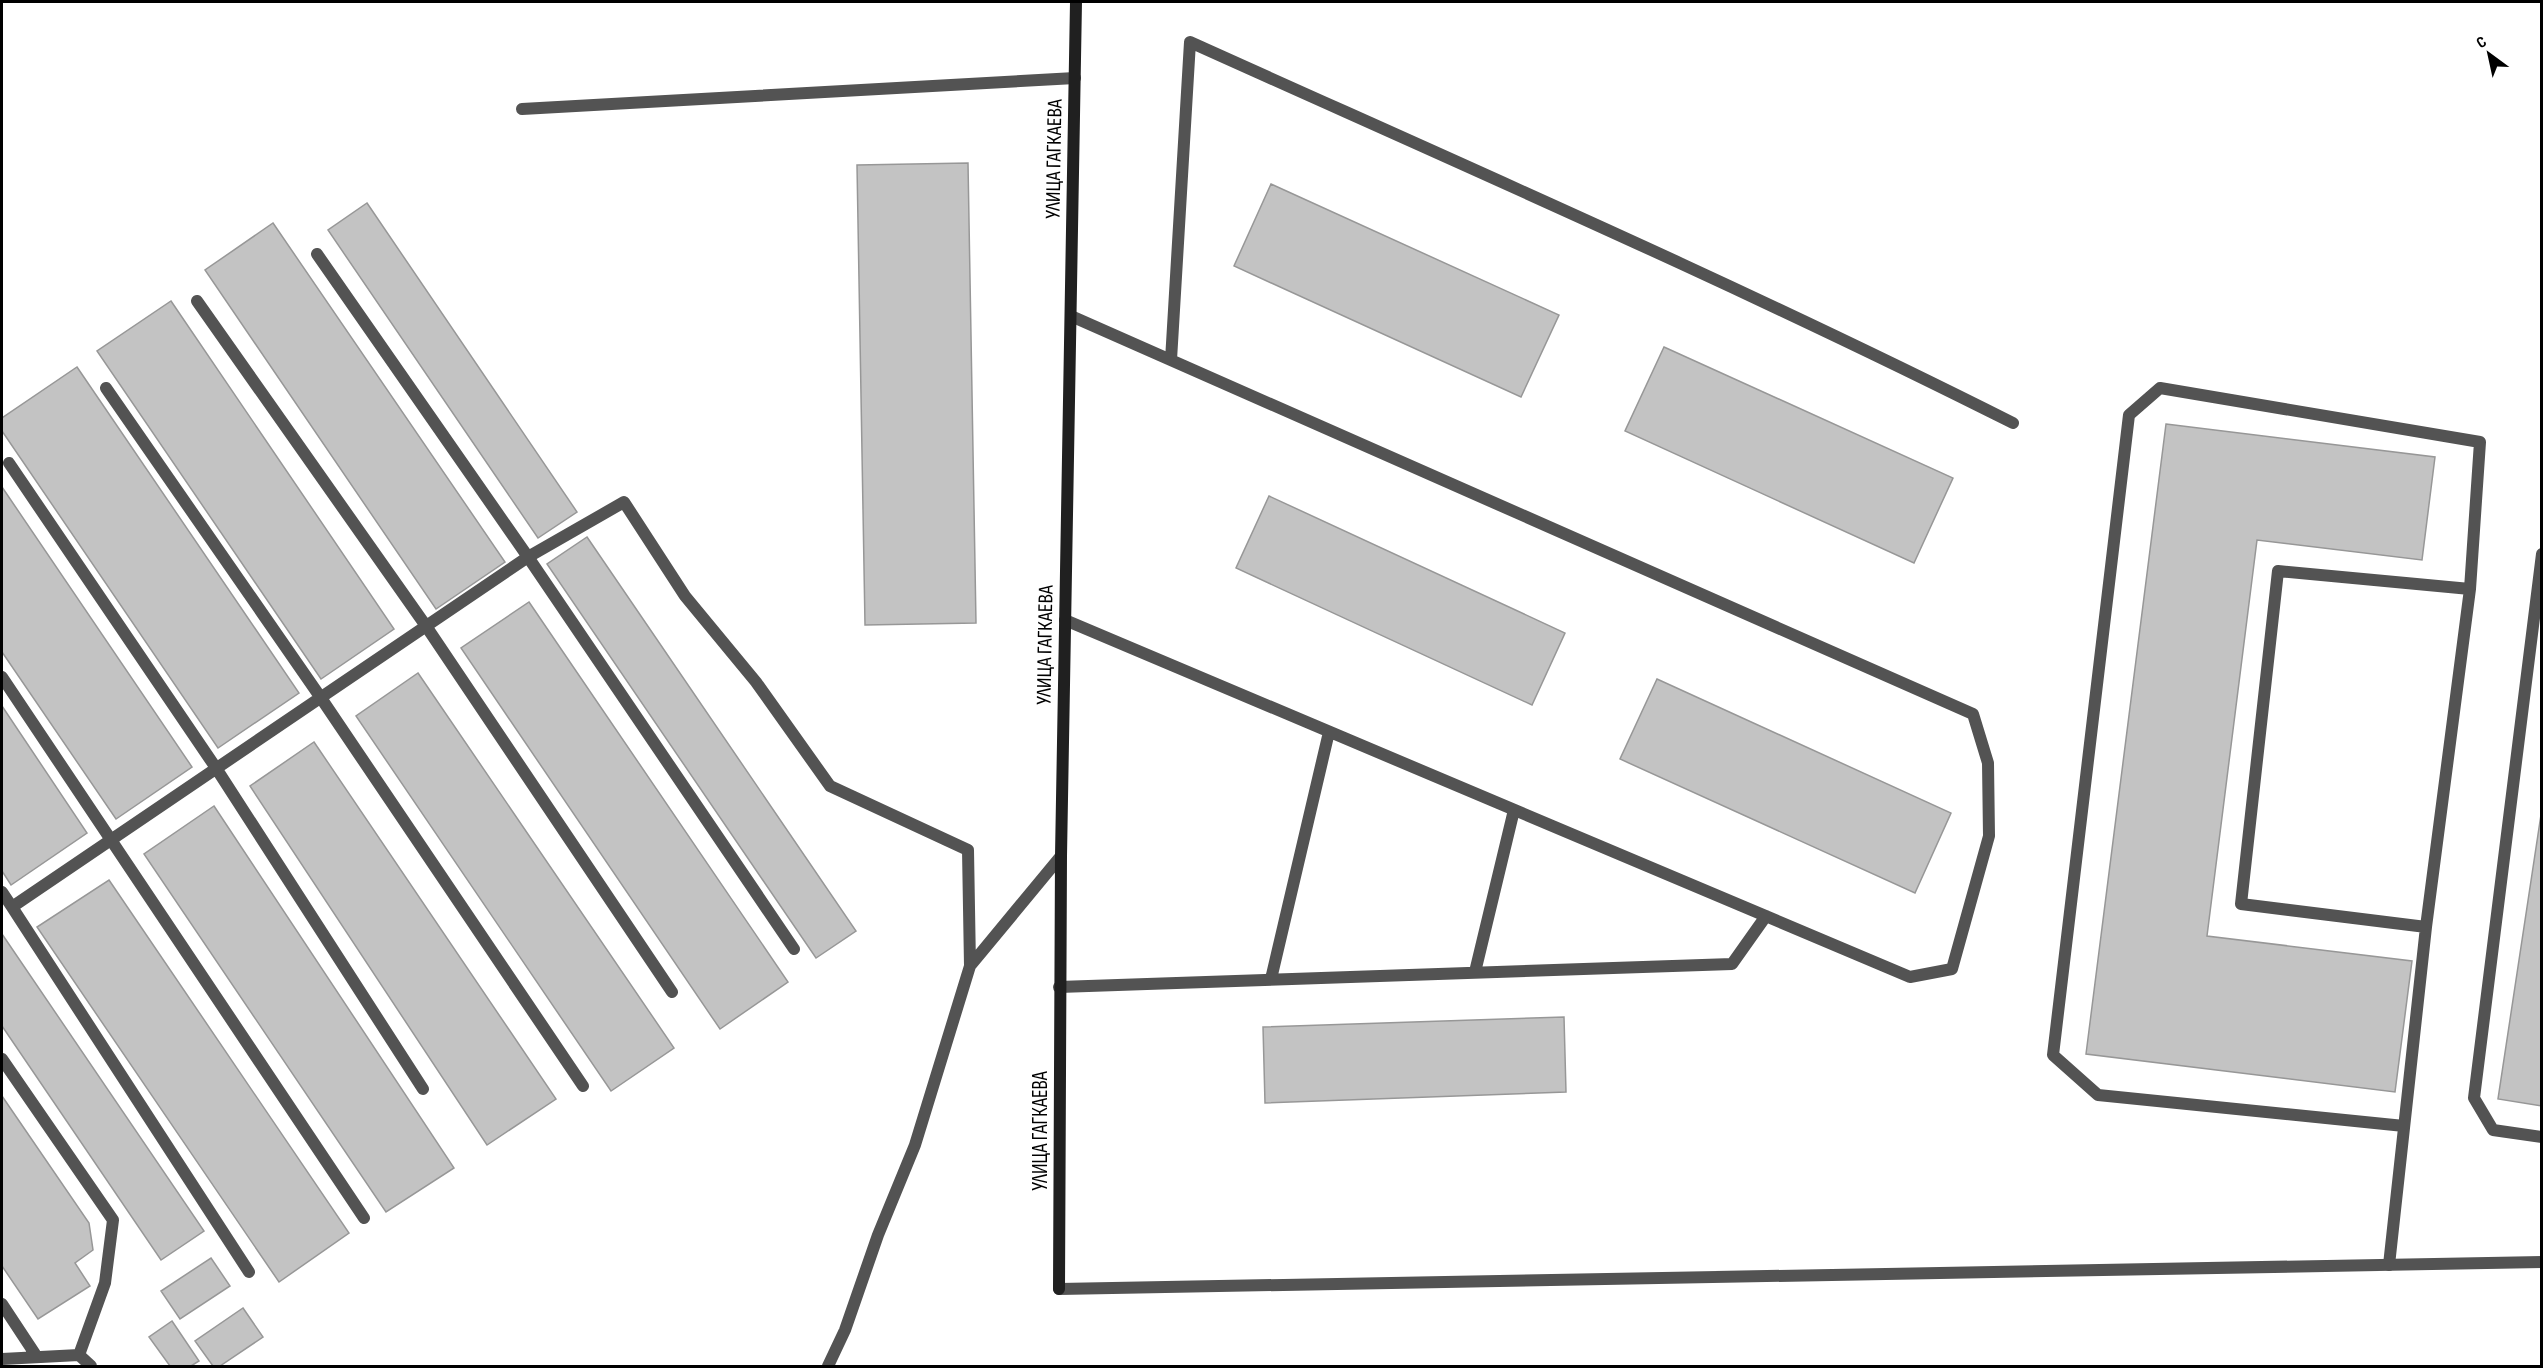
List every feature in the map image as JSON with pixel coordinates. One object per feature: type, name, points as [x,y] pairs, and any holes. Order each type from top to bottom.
[{"type":"street","name":"УЛИЦА ГАГКАЕВА","points":[[1076,2],[1059,987],[1059,1289],[2389,1265]]},
{"type":"street","points":[[1171,360],[1190,42],[1648,249],[1936,384],[2013,423]]},
{"type":"street","points":[[522,110],[1075,78]]},
{"type":"street","points":[[317,254],[528,557],[794,949]]},
{"type":"street","points":[[197,301],[426,626],[672,992]]},
{"type":"street","points":[[1065,620],[1910,977],[1953,969],[1989,836],[1988,763],[1973,714],[1071,316]]},
{"type":"street","points":[[106,388],[321,698],[583,1086]]},
{"type":"street","points":[[2404,1126],[2098,1095],[2053,1055],[2129,415],[2160,388],[2480,442],[2470,589],[2426,927],[2389,1265],[2541,1262]]},
{"type":"street","points":[[9,463],[216,768],[423,1089]]},
{"type":"street","points":[[12,907],[528,557],[624,502],[686,596],[756,682],[831,786],[968,850],[970,966],[915,1145],[878,1235],[845,1330],[828,1366]]},
{"type":"street","points":[[2541,554],[2474,1098],[2493,1130],[2541,1137]]},
{"type":"street","points":[[2426,927],[2241,904],[2278,571],[2470,589]]},
{"type":"street","points":[[2,677],[364,1218]]},
{"type":"street","points":[[1271,979],[1329,732]]},
{"type":"street","points":[[1475,972],[1514,810]]},
{"type":"street","points":[[970,966],[1061,856]]},
{"type":"street","points":[[2,892],[249,1272]]},
{"type":"street","points":[[1059,987],[1732,964],[1766,916]]},
{"type":"street","points":[[2,1059],[113,1220],[105,1283],[79,1355]]},
{"type":"street","points":[[2,1304],[37,1357]]},
{"type":"street","points":[[2,1359],[79,1355],[91,1366]]},
{"type":"building","points":[[968,163],[976,623],[865,625],[857,165]]},
{"type":"building","points":[[1271,184],[1559,315],[1521,397],[1234,266]]},
{"type":"building","points":[[367,203],[577,512],[538,538],[328,230]]},
{"type":"building","points":[[273,223],[505,562],[436,609],[205,270]]},
{"type":"building","points":[[171,301],[394,629],[321,679],[97,351]]},
{"type":"building","points":[[1664,347],[1953,478],[1914,563],[1625,431]]},
{"type":"building","points":[[77,367],[299,693],[218,748],[2,431],[2,418]]},
{"type":"building","points":[[2166,424],[2435,457],[2422,560],[2257,540],[2207,936],[2412,961],[2395,1092],[2086,1054]]},
{"type":"building","points":[[2,487],[192,767],[116,819],[2,652]]},
{"type":"building","points":[[1269,496],[1565,633],[1532,705],[1236,568]]},
{"type":"building","points":[[587,537],[856,931],[816,958],[547,564]]},
{"type":"building","points":[[529,602],[788,982],[720,1029],[461,648]]},
{"type":"building","points":[[418,673],[674,1048],[611,1091],[356,716]]},
{"type":"building","points":[[1657,679],[1951,813],[1915,893],[1620,759]]},
{"type":"building","points":[[2,706],[87,833],[11,885],[2,871]]},
{"type":"building","points":[[314,742],[556,1099],[487,1145],[250,786]]},
{"type":"building","points":[[214,806],[454,1168],[386,1212],[144,854]]},
{"type":"building","points":[[2542,808],[2542,1106],[2498,1099]]},
{"type":"building","points":[[109,880],[349,1233],[279,1282],[37,927]]},
{"type":"building","points":[[2,934],[204,1231],[161,1260],[2,1026]]},
{"type":"building","points":[[1564,1017],[1566,1092],[1265,1103],[1263,1027]]},
{"type":"building","points":[[2,1096],[89,1223],[93,1250],[75,1263],[90,1286],[38,1319],[2,1266]]},
{"type":"building","points":[[211,1258],[230,1286],[180,1319],[161,1291]]},
{"type":"building","points":[[243,1308],[263,1337],[220,1366],[213,1366],[195,1341]]},
{"type":"building","points":[[172,1321],[199,1361],[191,1366],[170,1366],[149,1337]]}]
